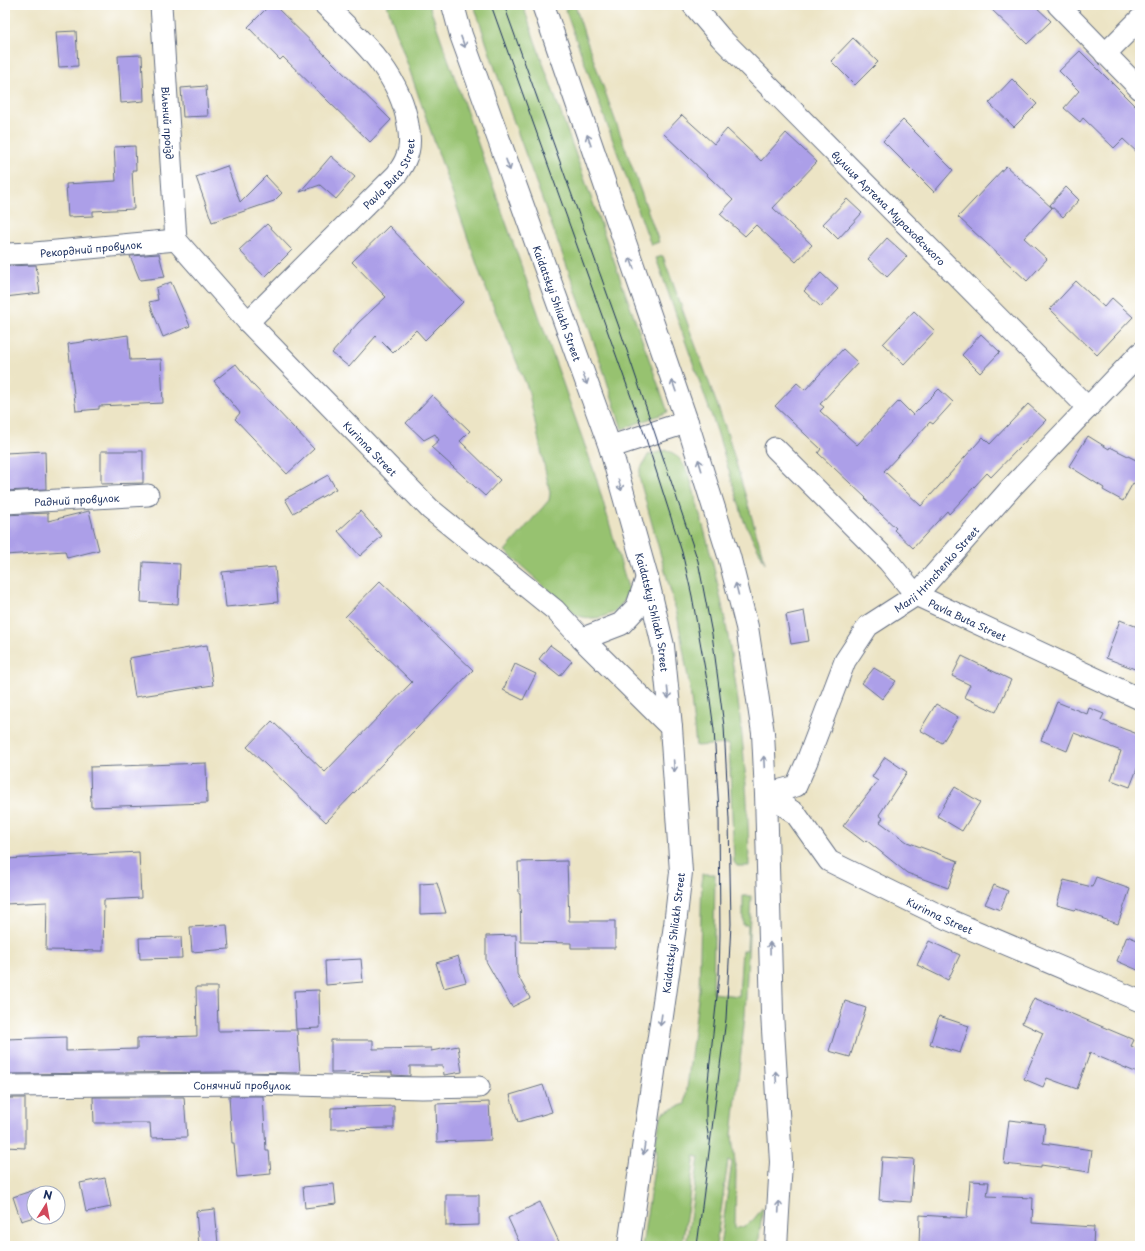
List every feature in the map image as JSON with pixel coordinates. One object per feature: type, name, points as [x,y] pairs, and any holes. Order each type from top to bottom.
[{"type":"highway","name":"Kaidatskyi Shliakh Street","points":[[453,5],[461,35],[610,447],[647,578],[663,646],[671,727],[681,872],[676,925],[629,1246]]},
{"type":"highway","points":[[543,5],[687,422],[729,556],[747,627],[763,733],[766,794],[772,1013],[782,1162],[776,1246]]},
{"type":"highway","points":[[610,447],[687,422]]},
{"type":"highway","points":[[647,578],[637,607],[621,624],[582,639],[671,727]]},
{"type":"street","name":"Вільний проїзд","points":[[161,5],[176,240]]},
{"type":"street","name":"Pavla Buta Street","points":[[248,322],[397,174],[407,158],[410,140],[406,114],[391,75],[364,43],[325,5]]},
{"type":"street","name":"вулиця Артема Мураховського","points":[[693,5],[721,38],[1088,408]]},
{"type":"street","points":[[1058,5],[1140,89]]},
{"type":"street","points":[[1105,54],[1140,18]]},
{"type":"street","name":"Рекордний провулок","points":[[5,254],[35,253],[176,240]]},
{"type":"street","name":"Kurinna Street","points":[[176,240],[248,322],[430,509],[555,610],[582,639]]},
{"type":"street","name":"Marii Hrinchenko Street","points":[[766,794],[796,786],[845,661],[868,626],[916,595],[1012,488],[1140,353]]},
{"type":"street","name":"Pavla Buta Street","points":[[775,448],[888,561],[916,595],[1140,699]]},
{"type":"street","name":"Радний провулок","points":[[5,503],[148,495]]},
{"type":"street","name":"Kurinna Street","points":[[766,794],[795,813],[829,861],[947,919],[1140,1001]]},
{"type":"street","name":"Сонячний провулок","points":[[5,1086],[250,1084],[422,1088],[479,1086]]},
{"type":"green space","points":[[387,5],[429,5],[595,474],[629,591],[620,606],[608,615],[593,618],[576,615],[505,551],[549,500],[550,493],[528,389],[482,279]]},
{"type":"green space","points":[[474,5],[523,5],[668,412],[622,429],[587,323],[510,111]]},
{"type":"green space","points":[[575,5],[659,242],[651,245],[565,9]]},
{"type":"green space","points":[[663,256],[727,432],[765,563],[744,521],[717,431],[656,258]]},
{"type":"green space","points":[[667,450],[681,461],[690,480],[722,604],[737,690],[742,734],[746,778],[749,866],[737,866],[734,862],[729,744],[696,746],[690,689],[677,614],[639,477],[640,470],[648,455]]},
{"type":"green space","points":[[702,874],[715,874],[713,993],[739,996],[742,950],[747,950],[748,925],[743,925],[743,896],[751,896],[745,1016],[732,1135],[736,1171],[735,1228],[740,1228],[748,1224],[763,1207],[758,1246],[720,1246],[732,1162],[728,1161],[716,1246],[686,1246],[699,1157],[695,1156],[682,1246],[642,1246],[657,1150],[654,1148],[662,1113],[685,1104],[699,991]]},
{"type":"building","points":[[270,5],[274,5],[391,120],[370,142],[283,57],[280,60],[248,27]]},
{"type":"building","points":[[987,5],[1034,5],[1051,21],[1027,44]]},
{"type":"building","points":[[76,31],[78,66],[59,67],[56,32]]},
{"type":"building","points":[[853,38],[878,62],[855,85],[831,61]]},
{"type":"building","points":[[1080,51],[1140,111],[1140,155],[1123,139],[1114,148],[1083,118],[1080,122],[1064,108],[1079,91],[1059,71]]},
{"type":"building","points":[[142,55],[144,101],[121,103],[118,56]]},
{"type":"building","points":[[1012,79],[1037,104],[1014,127],[989,103]]},
{"type":"building","points":[[206,86],[208,116],[183,117],[181,88]]},
{"type":"building","points":[[682,115],[714,144],[727,129],[761,161],[786,133],[817,162],[773,208],[812,245],[796,262],[756,225],[745,236],[720,214],[733,200],[664,134]]},
{"type":"building","points":[[903,120],[953,170],[934,192],[883,141]]},
{"type":"building","points":[[135,146],[136,170],[132,170],[134,209],[93,211],[93,216],[68,217],[66,184],[116,181],[114,147]]},
{"type":"building","points":[[331,156],[355,177],[336,199],[320,185],[300,192]]},
{"type":"building","points":[[227,166],[240,202],[266,176],[282,193],[274,201],[212,222],[196,177]]},
{"type":"building","points":[[1006,166],[1052,208],[1024,238],[1047,259],[1027,281],[958,217]]},
{"type":"building","points":[[1066,187],[1079,200],[1063,217],[1050,205]]},
{"type":"building","points":[[847,199],[862,213],[838,239],[823,224]]},
{"type":"building","points":[[267,224],[292,250],[265,277],[239,250]]},
{"type":"building","points":[[389,226],[463,302],[425,340],[416,330],[393,353],[376,336],[349,367],[332,353],[358,323],[386,297],[352,262]]},
{"type":"building","points":[[887,238],[907,256],[887,277],[868,259]]},
{"type":"building","points":[[159,254],[165,277],[140,280],[130,256]]},
{"type":"building","points":[[36,265],[40,293],[5,297],[5,266]]},
{"type":"building","points":[[821,273],[838,289],[821,307],[804,291]]},
{"type":"building","points":[[1076,281],[1104,307],[1112,298],[1133,317],[1097,355],[1050,309]]},
{"type":"building","points":[[171,282],[190,326],[163,337],[149,302],[158,300],[156,288]]},
{"type":"building","points":[[914,311],[935,331],[904,364],[883,344]]},
{"type":"building","points":[[981,334],[1000,352],[980,373],[962,355]]},
{"type":"building","points":[[128,335],[130,360],[161,359],[163,403],[99,406],[99,409],[76,411],[68,344]]},
{"type":"building","points":[[843,349],[858,363],[820,404],[824,407],[820,411],[857,445],[899,401],[913,415],[939,389],[953,402],[933,424],[930,422],[884,471],[921,506],[983,437],[990,444],[1028,404],[1046,420],[991,477],[987,473],[949,514],[947,511],[913,548],[894,530],[896,528],[865,499],[866,498],[818,453],[821,449],[775,406],[797,383],[805,390]]},
{"type":"building","points":[[236,364],[254,386],[314,449],[287,474],[235,419],[240,413],[214,381]]},
{"type":"building","points":[[432,395],[470,431],[460,441],[500,480],[485,496],[431,447],[439,440],[435,434],[424,440],[406,423]]},
{"type":"building","points":[[1088,436],[1109,449],[1110,447],[1140,462],[1140,486],[1133,483],[1123,501],[1103,490],[1104,488],[1069,466]]},
{"type":"building","points":[[45,451],[46,489],[5,491],[5,453]]},
{"type":"building","points":[[101,451],[143,451],[143,483],[101,484]]},
{"type":"building","points":[[328,475],[336,489],[293,513],[285,499]]},
{"type":"building","points":[[89,511],[99,550],[67,558],[65,551],[5,555],[5,515],[48,513],[48,521]]},
{"type":"building","points":[[360,511],[382,536],[360,556],[338,531]]},
{"type":"building","points":[[143,562],[180,564],[178,604],[141,602]]},
{"type":"building","points":[[275,567],[278,602],[226,607],[222,572]]},
{"type":"building","points":[[380,581],[473,670],[326,822],[247,747],[272,721],[325,772],[412,682],[345,617]]},
{"type":"building","points":[[804,611],[809,641],[791,644],[786,615]]},
{"type":"building","points":[[1120,620],[1140,628],[1140,671],[1106,658]]},
{"type":"building","points":[[207,645],[213,685],[135,697],[129,658]]},
{"type":"building","points":[[550,645],[572,661],[560,676],[539,659]]},
{"type":"building","points":[[962,656],[1011,680],[996,712],[964,697],[970,685],[952,676]]},
{"type":"building","points":[[515,664],[536,674],[523,700],[503,690]]},
{"type":"building","points":[[874,668],[896,681],[882,699],[862,683]]},
{"type":"building","points":[[1057,702],[1087,714],[1089,708],[1104,714],[1101,720],[1140,735],[1140,761],[1130,787],[1111,780],[1121,751],[1074,733],[1067,751],[1041,740]]},
{"type":"building","points":[[936,704],[958,717],[942,743],[920,730]]},
{"type":"building","points":[[885,757],[907,772],[879,815],[883,818],[880,822],[907,842],[958,861],[948,888],[907,873],[866,840],[864,842],[843,826],[878,781],[872,777]]},
{"type":"building","points":[[206,763],[207,803],[91,807],[90,767]]},
{"type":"building","points":[[955,787],[980,802],[962,831],[937,816]]},
{"type":"building","points":[[139,852],[141,898],[104,900],[103,951],[46,950],[47,902],[5,904],[5,859]]},
{"type":"building","points":[[567,861],[569,921],[615,921],[615,948],[571,948],[571,943],[521,942],[518,862]]},
{"type":"building","points":[[1096,877],[1130,889],[1118,924],[1076,909],[1057,905],[1064,880],[1092,887]]},
{"type":"building","points":[[437,883],[446,913],[420,914],[420,884]]},
{"type":"building","points":[[994,885],[1008,891],[1000,910],[985,904]]},
{"type":"building","points":[[227,925],[229,949],[192,952],[190,927]]},
{"type":"building","points":[[516,935],[517,974],[530,998],[512,1007],[486,961],[486,936]]},
{"type":"building","points":[[1127,936],[1140,941],[1140,971],[1117,961]]},
{"type":"building","points":[[181,937],[182,958],[140,959],[139,938]]},
{"type":"building","points":[[929,941],[960,955],[948,980],[917,965]]},
{"type":"building","points":[[458,956],[466,982],[444,988],[436,963]]},
{"type":"building","points":[[361,959],[363,982],[326,985],[325,961]]},
{"type":"building","points":[[196,987],[217,987],[218,1031],[297,1030],[300,1073],[227,1072],[5,1074],[5,1039],[66,1037],[66,1051],[137,1049],[137,1038],[197,1036]]},
{"type":"building","points":[[319,990],[320,1028],[296,1029],[294,991]]},
{"type":"building","points":[[1034,998],[1134,1040],[1131,1046],[1140,1050],[1140,1074],[1090,1053],[1077,1089],[1047,1078],[1043,1087],[1024,1079],[1043,1033],[1022,1023]]},
{"type":"building","points":[[845,1001],[866,1008],[850,1057],[829,1051]]},
{"type":"building","points":[[939,1016],[969,1026],[960,1053],[930,1044]]},
{"type":"building","points":[[331,1040],[373,1040],[373,1049],[431,1048],[431,1051],[458,1046],[462,1072],[444,1075],[443,1066],[410,1066],[410,1076],[392,1075],[392,1072],[331,1073]]},
{"type":"building","points":[[543,1085],[552,1112],[518,1122],[510,1095]]},
{"type":"building","points":[[229,1096],[263,1096],[266,1151],[269,1151],[271,1174],[237,1177],[234,1143],[232,1143]]},
{"type":"building","points":[[93,1097],[184,1097],[187,1137],[151,1138],[150,1123],[94,1123]]},
{"type":"building","points":[[5,1098],[25,1098],[25,1148],[5,1147]]},
{"type":"building","points":[[489,1102],[491,1140],[437,1142],[436,1104]]},
{"type":"building","points":[[394,1106],[394,1128],[331,1129],[331,1108]]},
{"type":"building","points":[[1009,1120],[1045,1124],[1043,1143],[1092,1150],[1089,1172],[1041,1165],[1041,1168],[1004,1164]]},
{"type":"building","points":[[882,1157],[914,1159],[911,1202],[879,1200]]},
{"type":"building","points":[[105,1178],[111,1207],[86,1212],[80,1183]]},
{"type":"building","points":[[970,1181],[989,1182],[987,1196],[1033,1198],[1032,1223],[1094,1227],[1093,1246],[919,1246],[920,1215],[967,1218]]},
{"type":"building","points":[[334,1184],[336,1204],[305,1208],[303,1187]]},
{"type":"building","points":[[26,1193],[26,1219],[21,1221],[13,1197]]},
{"type":"building","points":[[446,1195],[479,1195],[479,1225],[446,1226]]},
{"type":"building","points":[[540,1202],[561,1246],[521,1246],[508,1218]]},
{"type":"building","points":[[215,1209],[218,1244],[199,1246],[196,1211]]},
{"type":"tram line","points":[[491,5],[645,436],[682,552],[692,596],[709,692],[714,730],[719,811],[719,977],[706,1100],[706,1121],[709,1140]]},
{"type":"tram line","points":[[504,5],[619,327],[698,561],[712,634],[724,726],[729,820],[731,924],[726,1019],[697,1246]]}]
